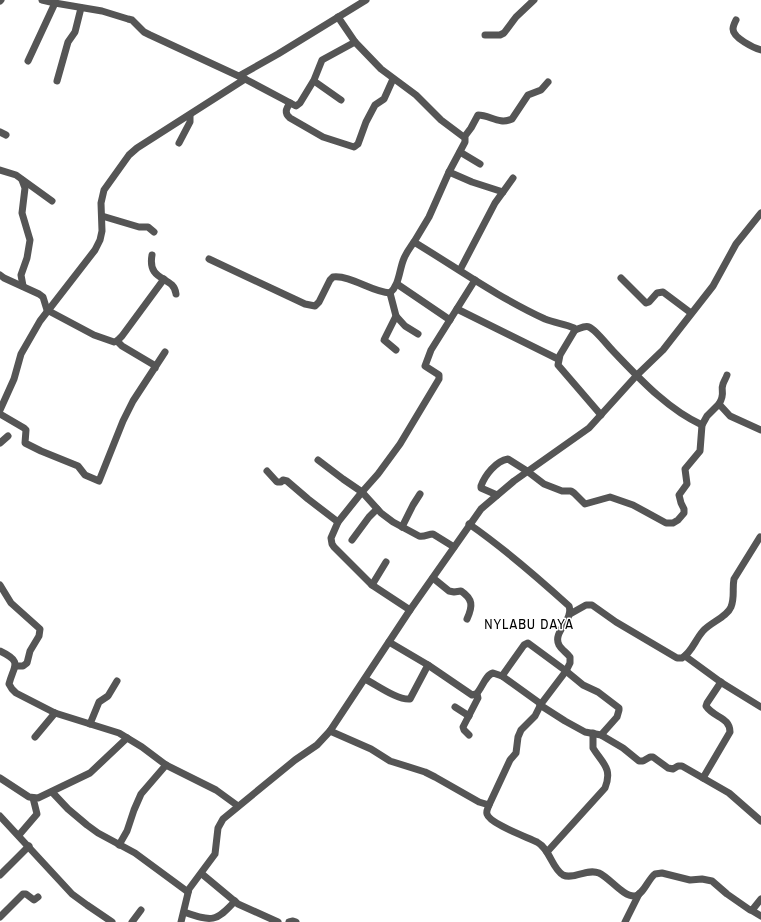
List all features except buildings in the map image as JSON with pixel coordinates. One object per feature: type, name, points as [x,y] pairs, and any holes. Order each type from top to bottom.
[{"type":"street","points":[[42,0],[102,11],[128,18],[144,32],[242,78],[294,105],[298,105],[314,81],[322,60],[355,42]]},
{"type":"street","points":[[0,410],[14,379],[21,354],[47,310],[95,250],[100,240],[102,231],[101,203],[104,190],[129,155],[137,148],[190,115],[278,54],[366,0]]},
{"type":"street","points":[[485,35],[500,35],[504,33],[516,17],[534,0]]},
{"type":"street","points":[[28,62],[55,3]]},
{"type":"street","points":[[57,81],[68,42],[75,32],[81,8]]},
{"type":"street","points":[[338,17],[355,42],[381,69],[416,95],[441,120],[465,136]]},
{"type":"street","points":[[736,20],[733,29],[742,42],[761,50]]},
{"type":"street","points":[[290,103],[286,112],[286,115],[290,118],[323,138],[354,147],[358,144],[366,122],[375,105],[384,99],[394,79]]},
{"type":"street","points":[[314,81],[341,100]]},
{"type":"street","points":[[390,293],[394,290],[397,284],[403,261],[429,217],[449,172],[466,142],[465,136],[478,115],[480,114],[496,121],[507,121],[512,119],[528,95],[541,90],[548,82]]},
{"type":"street","points":[[179,143],[190,122],[190,115]]},
{"type":"street","points":[[460,152],[480,164]]},
{"type":"street","points":[[0,170],[16,175],[52,201]]},
{"type":"street","points":[[449,172],[472,182],[503,192]]},
{"type":"street","points":[[460,270],[496,203],[513,178]]},
{"type":"street","points":[[22,180],[25,188],[22,213],[30,240],[27,258],[21,275],[23,286]]},
{"type":"street","points":[[181,922],[188,892],[215,854],[220,824],[223,819],[295,760],[317,745],[330,731],[410,610],[481,509],[527,471],[588,428],[663,350],[716,281],[736,244],[761,213]]},
{"type":"street","points":[[102,216],[139,227],[148,227],[154,232]]},
{"type":"street","points":[[414,242],[475,280],[545,319],[574,327],[575,330]]},
{"type":"street","points":[[152,255],[152,270],[175,288],[176,294]]},
{"type":"street","points":[[209,259],[305,304],[315,306],[333,277],[390,293]]},
{"type":"street","points":[[0,275],[41,295],[47,310],[94,335],[108,340],[118,341],[122,346],[154,365],[155,368]]},
{"type":"street","points":[[621,278],[646,302],[649,302],[657,292],[662,292],[692,313]]},
{"type":"street","points":[[118,341],[164,279]]},
{"type":"street","points":[[410,610],[372,585],[332,544],[331,538],[338,522],[378,474],[400,444],[439,379],[440,375],[425,365],[432,350],[475,280]]},
{"type":"street","points":[[397,284],[450,320]]},
{"type":"street","points":[[390,293],[396,316],[405,326],[418,334]]},
{"type":"street","points":[[457,309],[558,359]]},
{"type":"street","points":[[396,316],[384,340],[396,350]]},
{"type":"street","points":[[601,415],[558,365],[558,359],[575,330],[586,326],[592,328],[637,376],[678,411],[691,420],[702,425]]},
{"type":"street","points":[[0,414],[26,430],[25,442],[41,451],[78,466],[85,475],[99,481],[123,421],[133,401],[165,352]]},
{"type":"street","points":[[497,495],[484,490],[481,486],[488,473],[500,462],[508,459],[544,484],[562,491],[571,491],[585,504],[610,497],[632,505],[666,523],[673,523],[684,513],[679,495],[687,484],[685,471],[686,466],[700,451],[702,425],[707,416],[720,404],[723,398],[724,393],[722,387],[727,375]]},
{"type":"street","points":[[720,404],[730,416],[761,430]]},
{"type":"street","points":[[0,444],[8,436]]},
{"type":"street","points":[[318,460],[343,480],[362,492],[377,509],[393,522],[423,537],[433,534],[454,547]]},
{"type":"street","points":[[267,471],[277,482],[281,482],[283,480],[287,481],[338,522]]},
{"type":"street","points":[[402,527],[420,494]]},
{"type":"street","points":[[352,540],[369,517],[377,509]]},
{"type":"street","points":[[469,524],[496,542],[569,606],[570,614]]},
{"type":"street","points":[[639,894],[633,896],[627,894],[609,878],[598,872],[587,871],[567,876],[562,875],[547,852],[539,843],[491,820],[487,815],[488,805],[510,760],[516,752],[520,733],[535,716],[570,663],[570,657],[559,645],[558,640],[560,632],[570,614],[586,605],[592,605],[616,622],[679,659],[685,656],[694,646],[704,630],[729,611],[734,600],[734,579],[760,537]]},
{"type":"street","points":[[372,585],[386,562]]},
{"type":"street","points":[[433,578],[450,591],[461,591],[469,596],[471,609],[467,619]]},
{"type":"street","points":[[0,585],[11,603],[40,629],[39,636],[30,651],[27,663],[23,666],[16,666]]},
{"type":"street","points":[[389,642],[428,665],[467,692],[477,694]]},
{"type":"street","points":[[502,676],[526,643],[583,685],[598,692],[619,709],[617,717],[601,735]]},
{"type":"street","points":[[0,651],[12,658],[15,662],[16,666],[9,684],[12,689],[29,700],[55,713],[112,730],[127,738],[166,765],[216,790],[238,806]]},
{"type":"street","points":[[685,656],[721,682],[761,707]]},
{"type":"street","points":[[365,679],[397,696],[410,699],[428,665]]},
{"type":"street","points":[[469,735],[463,727],[478,698],[477,694],[490,673],[496,673],[565,721],[588,733],[601,735],[624,748],[639,761],[643,762],[650,757],[653,757],[668,768],[673,769],[678,766],[682,766],[729,793],[761,821]]},
{"type":"street","points":[[90,724],[99,702],[108,696],[117,681]]},
{"type":"street","points":[[703,778],[730,732],[727,722],[708,710],[706,706],[721,682]]},
{"type":"street","points":[[455,707],[469,716]]},
{"type":"street","points":[[35,737],[55,713]]},
{"type":"street","points":[[330,731],[371,750],[390,761],[430,775],[478,802],[488,805]]},
{"type":"street","points":[[547,852],[608,783],[606,764],[593,748],[593,733]]},
{"type":"street","points":[[0,778],[30,798],[38,798],[90,773],[127,738]]},
{"type":"street","points":[[119,844],[127,831],[141,794],[166,765]]},
{"type":"street","points":[[52,792],[64,806],[87,825],[134,853],[188,892]]},
{"type":"street","points":[[19,835],[37,814],[33,798]]},
{"type":"street","points":[[0,816],[78,899],[112,922]]},
{"type":"street","points":[[0,875],[29,846]]},
{"type":"street","points":[[202,874],[235,901],[278,922]]},
{"type":"street","points":[[625,922],[639,894],[655,874],[690,880],[708,879],[717,884],[727,894],[746,908],[761,916]]},
{"type":"street","points":[[0,917],[22,894],[26,894],[34,900],[38,897]]},
{"type":"street","points":[[751,910],[761,899]]},
{"type":"street","points":[[184,912],[200,919],[209,921],[216,920],[222,916],[235,901]]},
{"type":"street","points":[[132,922],[140,910]]},
{"type":"street","points":[[289,922],[296,922]]},
{"type":"district","name":"NYLABU DAYA","points":[[529,624]]}]
